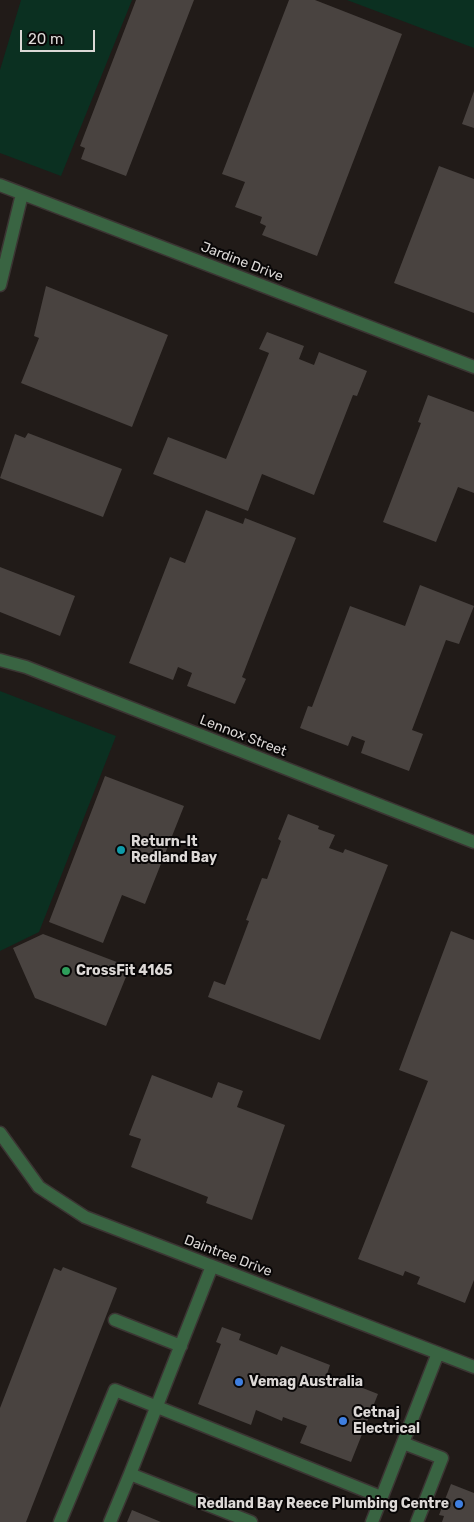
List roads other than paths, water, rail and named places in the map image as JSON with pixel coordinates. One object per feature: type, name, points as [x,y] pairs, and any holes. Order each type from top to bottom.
[{"type":"street","name":"Jardine Drive","points":[[0,185],[474,367]]},
{"type":"street","points":[[0,285],[22,194]]},
{"type":"street","name":"Lennox Street","points":[[0,660],[26,667],[474,842]]},
{"type":"street","name":"Daintree Drive","points":[[0,1133],[39,1187],[85,1217],[474,1367]]},
{"type":"street","points":[[110,1522],[212,1266]]},
{"type":"street","points":[[115,1320],[181,1346]]},
{"type":"street","points":[[372,1522],[438,1353]]},
{"type":"street","points":[[60,1522],[115,1390],[382,1497]]},
{"type":"street","points":[[403,1443],[442,1458],[417,1522]]},
{"type":"street","points":[[130,1474],[251,1522]]},
{"type":"place","name":"Return-It Redland Bay","points":[[121,850]]},
{"type":"place","name":"CrossFit 4165","points":[[66,971]]},
{"type":"place","name":"Vemag Australia","points":[[239,1382]]},
{"type":"place","name":"Cetnaj Electrical","points":[[343,1421]]},
{"type":"place","name":"Redland Bay Reece Plumbing Centre","points":[[459,1504]]}]
